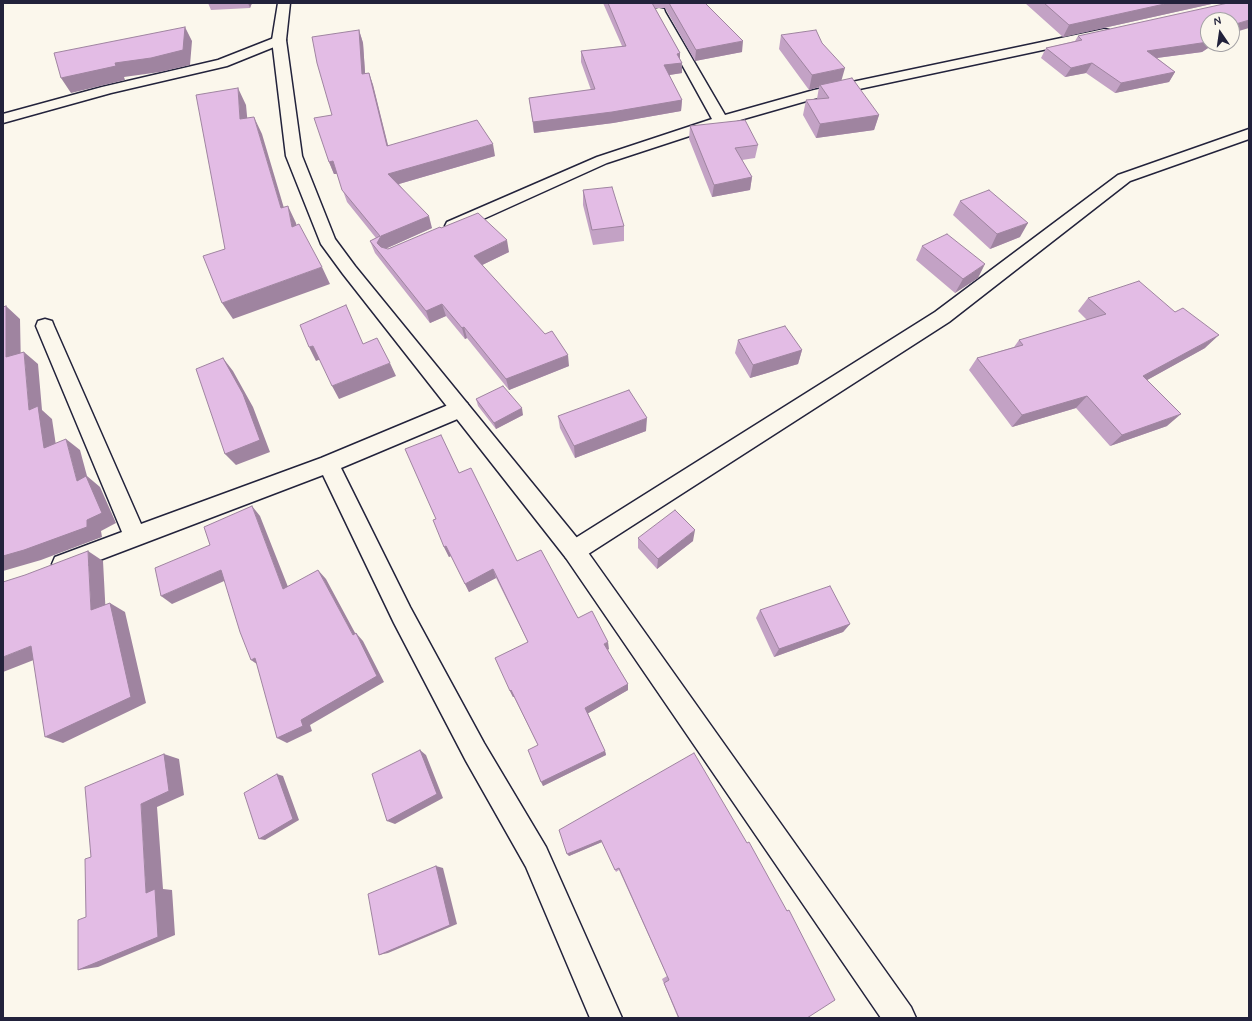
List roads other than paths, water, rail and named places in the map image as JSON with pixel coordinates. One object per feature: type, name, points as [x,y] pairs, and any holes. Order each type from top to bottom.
[{"type":"street","points":[[284,3],[279,40],[294,156],[327,240],[574,551],[900,1018]]},
{"type":"street","points":[[659,12],[721,121]]},
{"type":"street","points":[[442,231],[602,160],[721,121],[814,94],[850,80],[1115,31]]},
{"type":"street","points":[[3,119],[107,90],[222,63],[279,40]]},
{"type":"street","points":[[574,551],[942,316],[1124,178],[1249,134]]},
{"type":"street","points":[[45,326],[135,536]]},
{"type":"street","points":[[41,572],[328,464],[460,409]]},
{"type":"street","points":[[328,464],[406,622],[475,752],[536,857],[606,1018]]}]
